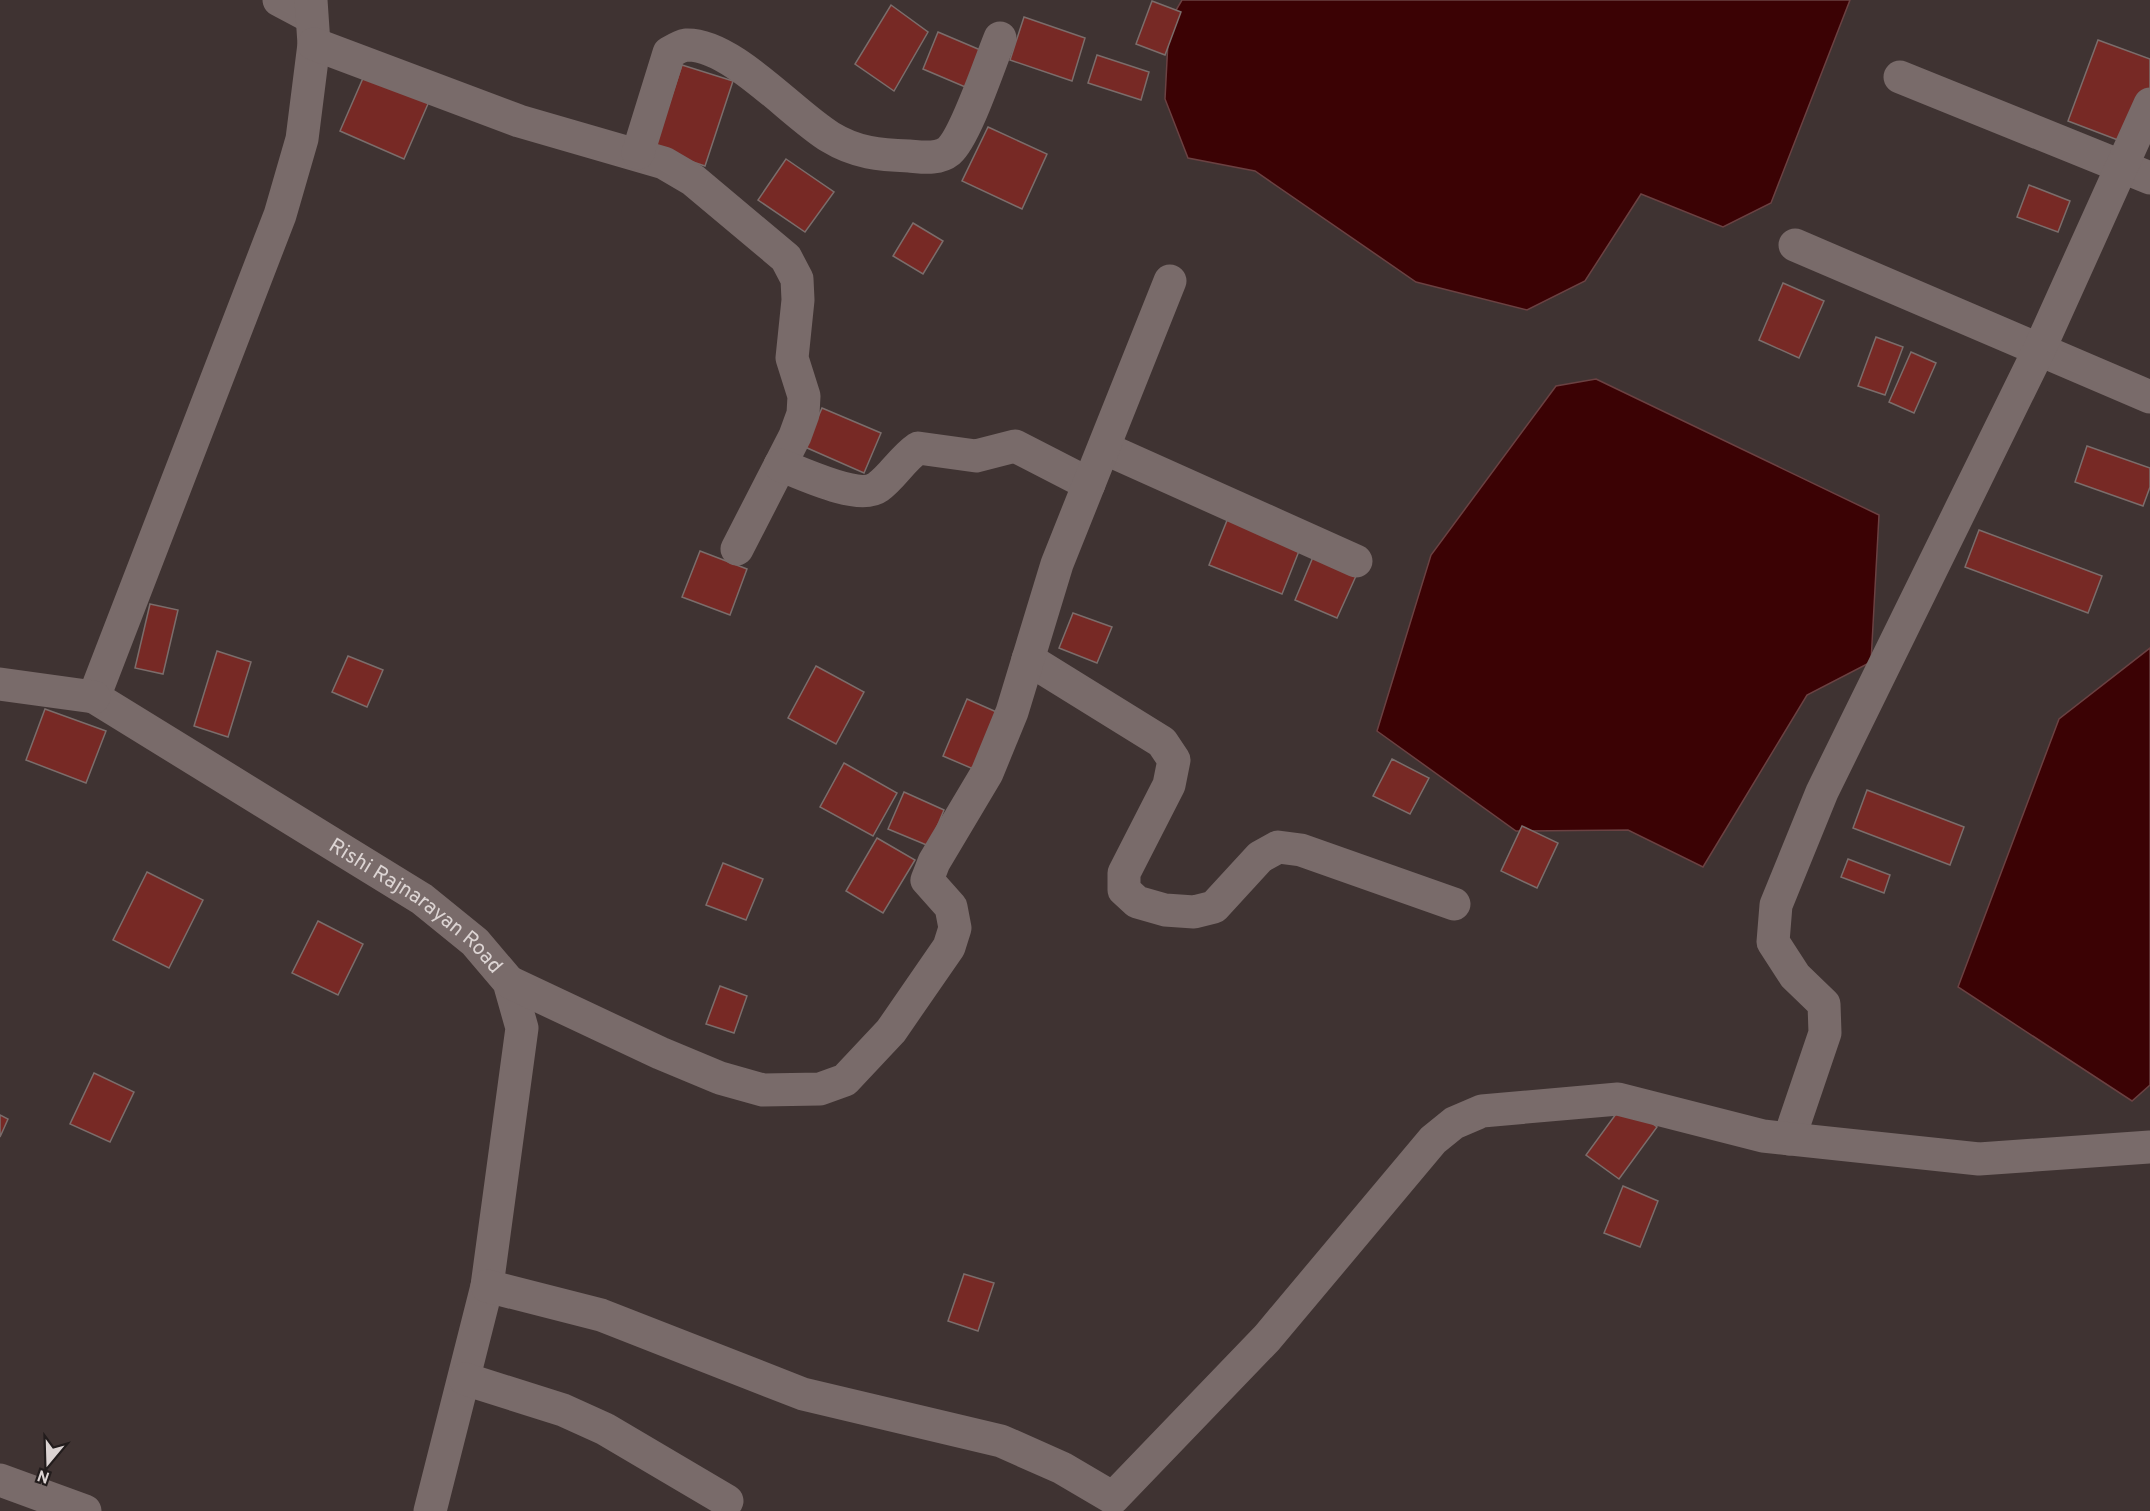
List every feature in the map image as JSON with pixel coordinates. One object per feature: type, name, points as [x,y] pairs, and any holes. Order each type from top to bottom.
[{"type":"street","points":[[279,0],[312,21],[519,121],[638,153],[664,163],[693,180],[786,258],[796,279],[798,300],[792,358],[804,396],[803,414],[737,549]]},
{"type":"street","points":[[94,697],[280,215],[302,139],[312,21]]},
{"type":"street","points":[[638,153],[669,53],[683,45],[700,47],[733,62],[830,137],[854,150],[874,154],[935,157],[949,151],[960,136],[1000,38]]},
{"type":"street","points":[[1900,77],[2136,172]]},
{"type":"street","points":[[1789,1138],[1825,1033],[1824,1004],[1796,976],[1773,942],[1776,905],[1822,792],[2039,350],[2136,172],[2150,104]]},
{"type":"street","points":[[1795,245],[2150,397]]},
{"type":"street","points":[[509,982],[660,1053],[720,1078],[763,1090],[798,1091],[820,1089],[845,1080],[891,1031],[949,947],[955,928],[951,907],[927,880],[934,862],[987,772],[1012,712],[1057,564],[1170,281]]},
{"type":"street","points":[[780,465],[850,490],[866,491],[877,488],[918,448],[976,456],[1015,446],[1089,484]]},
{"type":"street","points":[[1104,448],[1356,561]]},
{"type":"street","points":[[1028,659],[1162,742],[1174,760],[1169,785],[1124,873],[1124,890],[1137,902],[1165,910],[1194,912],[1214,907],[1260,857],[1278,847],[1301,850],[1454,904]]},
{"type":"street","name":"Rishi Rajnarayan Road","points":[[0,684],[94,697],[422,899],[475,942],[509,982],[522,1028],[487,1286],[430,1511]]},
{"type":"street","points":[[487,1286],[601,1316],[803,1394],[1001,1441],[1062,1468],[1116,1505],[1267,1338],[1433,1140],[1454,1123],[1482,1111],[1618,1099],[1763,1136],[1979,1159],[2150,1147]]},
{"type":"street","points":[[465,1379],[563,1410],[605,1428],[727,1501]]},
{"type":"street","points":[[0,1480],[85,1511]]},
{"type":"shaded area","points":[[1182,0],[1850,0],[1771,203],[1723,227],[1641,194],[1585,281],[1527,310],[1416,282],[1255,171],[1188,158],[1165,99],[1169,22]]},
{"type":"shaded area","points":[[1596,379],[1879,515],[1871,662],[1807,695],[1703,867],[1628,830],[1516,831],[1377,731],[1431,555],[1556,386]]},
{"type":"shaded area","points":[[2150,648],[2150,1085],[2132,1101],[1958,987],[2059,719]]},
{"type":"building","points":[[1152,1],[1181,12],[1165,55],[1136,44]]},
{"type":"building","points":[[891,5],[928,32],[894,91],[855,64]]},
{"type":"building","points":[[1024,17],[1085,38],[1072,81],[1010,60]]},
{"type":"building","points":[[938,32],[985,52],[970,89],[923,69]]},
{"type":"building","points":[[2098,40],[2150,59],[2150,92],[2131,145],[2068,121]]},
{"type":"building","points":[[1097,55],[1149,72],[1141,100],[1088,83]]},
{"type":"building","points":[[682,65],[733,81],[705,166],[654,149]]},
{"type":"building","points":[[367,69],[431,97],[404,159],[340,131]]},
{"type":"building","points":[[988,127],[1047,154],[1022,209],[962,181]]},
{"type":"building","points":[[786,159],[834,192],[805,232],[758,200]]},
{"type":"building","points":[[2029,185],[2070,201],[2058,232],[2017,217]]},
{"type":"building","points":[[913,223],[943,241],[923,274],[893,256]]},
{"type":"building","points":[[1783,283],[1824,301],[1799,358],[1759,340]]},
{"type":"building","points":[[1876,337],[1903,347],[1885,395],[1858,386]]},
{"type":"building","points":[[1911,352],[1936,363],[1914,413],[1889,402]]},
{"type":"building","points":[[822,408],[881,433],[864,473],[805,447]]},
{"type":"building","points":[[2087,446],[2150,468],[2150,487],[2143,506],[2075,482]]},
{"type":"building","points":[[1228,518],[1301,546],[1282,594],[1209,565]]},
{"type":"building","points":[[1979,530],[2102,576],[2088,613],[1965,567]]},
{"type":"building","points":[[700,551],[747,569],[730,615],[682,597]]},
{"type":"building","points":[[1313,557],[1356,576],[1337,618],[1295,600]]},
{"type":"building","points":[[150,604],[178,610],[163,674],[135,668]]},
{"type":"building","points":[[1073,613],[1112,627],[1097,663],[1059,648]]},
{"type":"building","points":[[217,651],[251,662],[228,737],[194,726]]},
{"type":"building","points":[[348,656],[383,670],[367,707],[332,692]]},
{"type":"building","points":[[816,666],[864,692],[836,744],[788,718]]},
{"type":"building","points":[[967,699],[1001,714],[978,771],[943,756]]},
{"type":"building","points":[[45,709],[106,731],[86,783],[26,760]]},
{"type":"building","points":[[1392,759],[1429,778],[1410,814],[1373,796]]},
{"type":"building","points":[[844,763],[897,793],[873,836],[820,807]]},
{"type":"building","points":[[1867,790],[1964,827],[1950,865],[1853,828]]},
{"type":"building","points":[[904,792],[944,810],[929,846],[888,829]]},
{"type":"building","points":[[1522,826],[1558,843],[1537,888],[1501,871]]},
{"type":"building","points":[[877,838],[915,860],[883,913],[846,891]]},
{"type":"building","points":[[1848,859],[1890,875],[1884,893],[1841,877]]},
{"type":"building","points":[[723,863],[763,879],[746,920],[706,905]]},
{"type":"building","points":[[147,872],[203,900],[169,968],[113,940]]},
{"type":"building","points":[[318,921],[363,944],[338,995],[292,973]]},
{"type":"building","points":[[720,986],[747,996],[734,1033],[706,1024]]},
{"type":"building","points":[[94,1073],[134,1092],[110,1142],[70,1124]]},
{"type":"building","points":[[1624,1103],[1657,1127],[1619,1179],[1586,1155]]},
{"type":"building","points":[[0,1115],[8,1119],[0,1137]]},
{"type":"building","points":[[1623,1186],[1658,1201],[1640,1247],[1604,1233]]},
{"type":"building","points":[[964,1274],[994,1283],[978,1331],[948,1321]]}]
